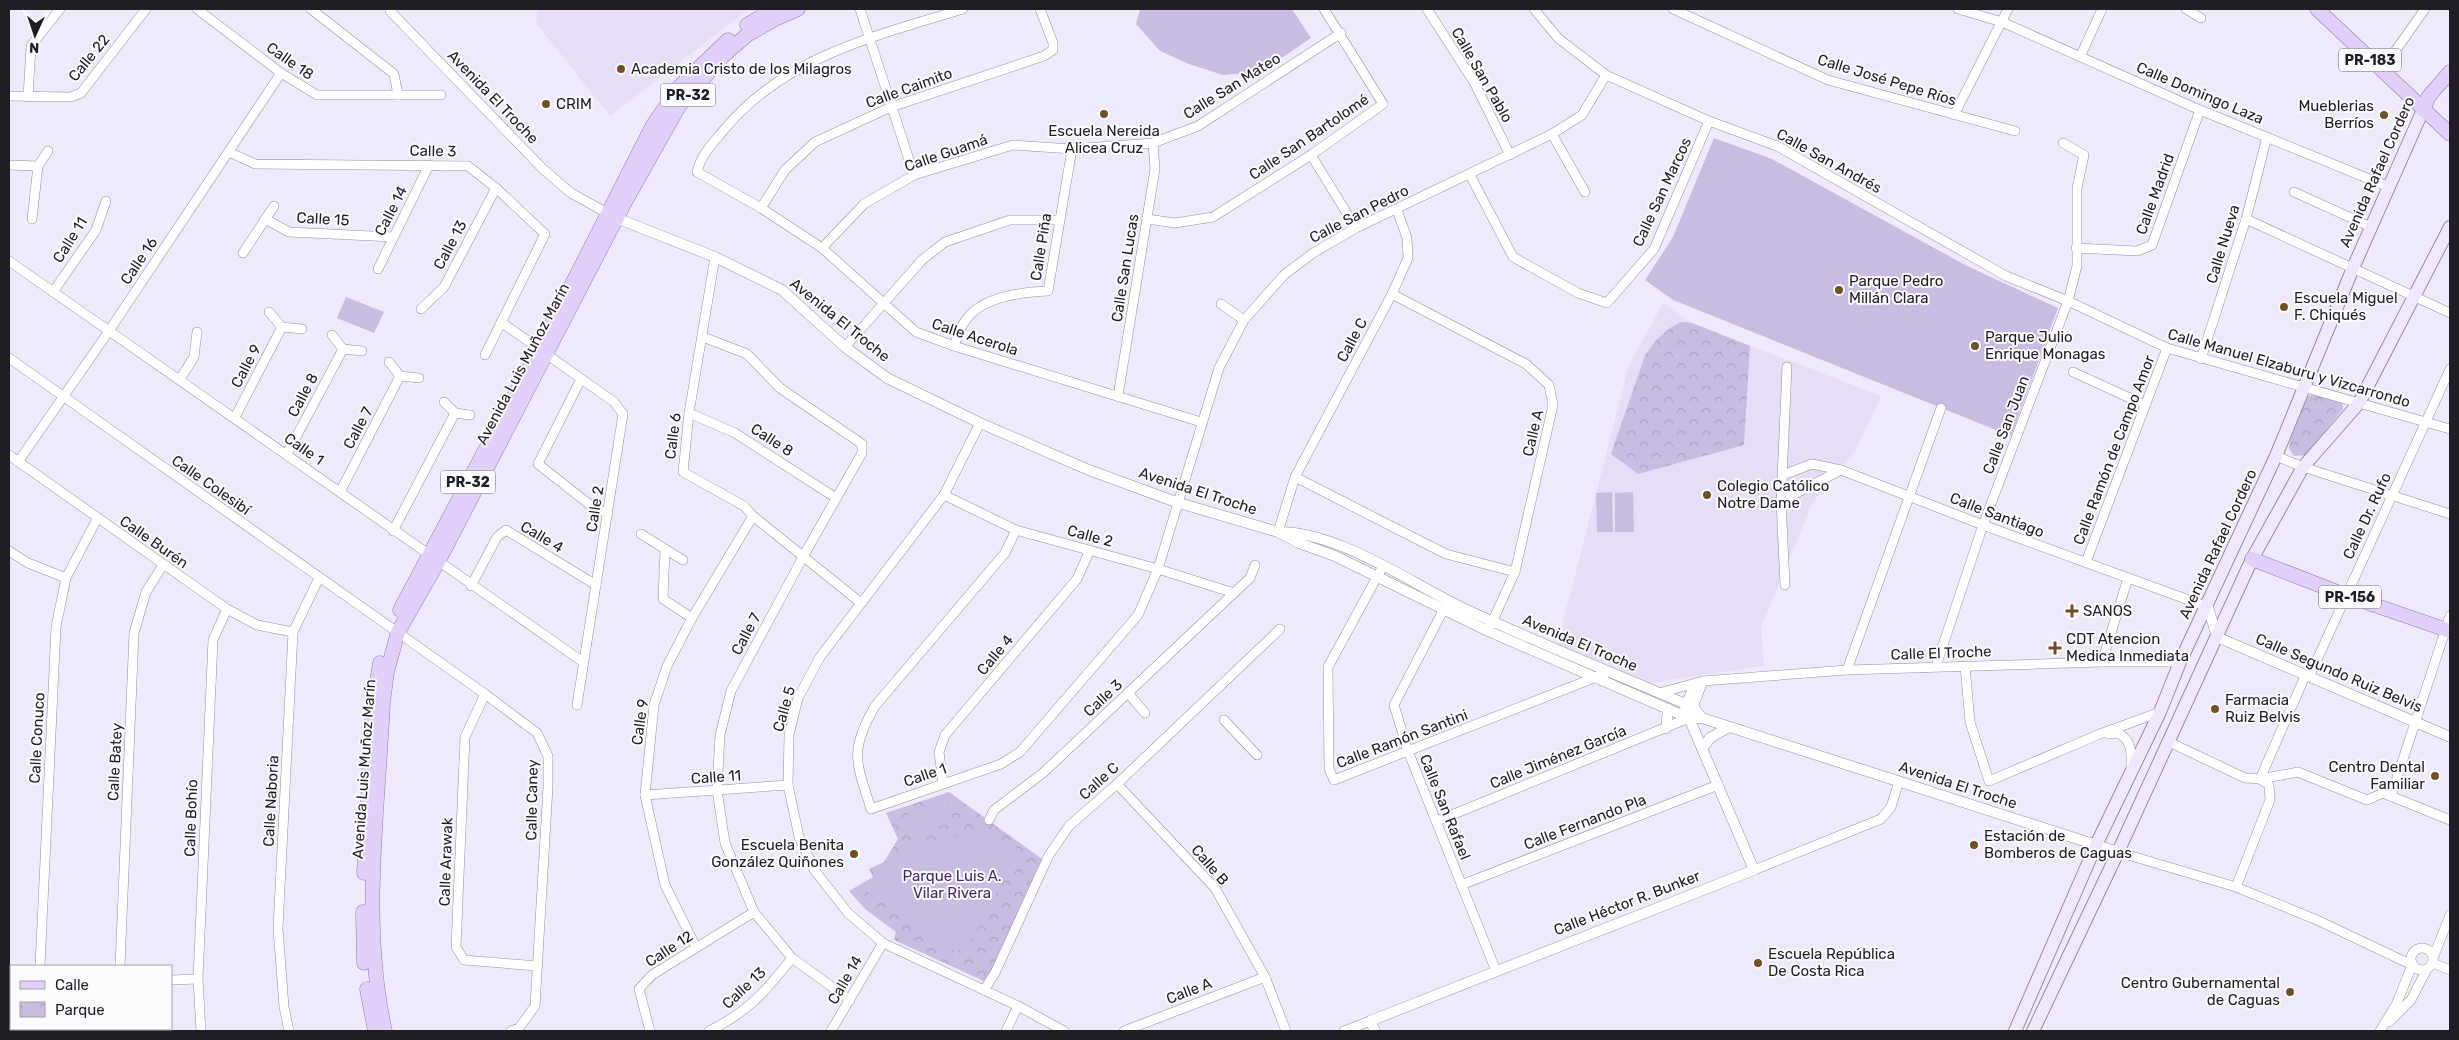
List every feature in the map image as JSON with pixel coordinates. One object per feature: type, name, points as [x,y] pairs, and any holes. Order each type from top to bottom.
[{"type":"main road","name":"PR-183","points":[[2317,9],[2450,134]]},
{"type":"main road","name":"Avenida Luis Muñoz Marín","points":[[375,1031],[364,970],[362,934],[373,706],[380,662],[394,629],[543,352],[613,216],[679,106],[724,55],[786,10]]},
{"type":"main road","name":"Avenida Rafael Cordero","points":[[2015,1031],[2096,845],[2160,712],[2180,662],[2208,606],[2276,456],[2353,268],[2429,96],[2450,72]]},
{"type":"main road","points":[[2033,1031],[2118,852],[2252,559],[2303,467],[2359,403],[2450,227]]},
{"type":"main road","name":"PR-156","points":[[2252,559],[2345,595],[2448,630]]},
{"type":"main road","name":"Avenida Luis Muñoz Marín","points":[[385,1031],[374,971],[372,907],[383,702],[394,629]]},
{"type":"street","points":[[28,97],[31,46],[60,9]]},
{"type":"street","name":"Calle 22","points":[[9,96],[71,97],[81,93],[146,9]]},
{"type":"street","name":"Calle 18","points":[[197,9],[281,73],[317,95],[440,95]]},
{"type":"street","points":[[310,9],[394,74],[398,95]]},
{"type":"street","points":[[860,9],[914,175]]},
{"type":"street","points":[[869,38],[962,9]]},
{"type":"street","name":"Calle Caimito","points":[[761,208],[785,170],[815,142],[891,107],[1049,53],[1053,50],[1053,43],[1040,9]]},
{"type":"street","name":"Calle San Bartolomé","points":[[1147,219],[1175,223],[1213,217],[1311,155],[1383,104],[1341,33],[1324,9]]},
{"type":"street","name":"Calle San Pablo","points":[[1427,9],[1474,82],[1510,155]]},
{"type":"street","name":"Calle San Andrés","points":[[1534,9],[1558,38],[1606,76],[1709,120],[1777,146],[2006,276],[2068,301]]},
{"type":"street","name":"Calle José Pepe Ríos","points":[[1674,9],[1828,80],[2015,130]]},
{"type":"street","name":"Calle Domingo Laza","points":[[1958,9],[2002,22],[2200,110],[2389,187]]},
{"type":"street","points":[[1954,115],[2008,9]]},
{"type":"street","points":[[2080,57],[2102,9]]},
{"type":"street","points":[[2186,9],[2201,18]]},
{"type":"street","points":[[2381,71],[2425,9]]},
{"type":"street","name":"Avenida El Troche","points":[[390,11],[543,170],[571,193],[613,216],[715,258],[782,290],[845,347],[887,378],[980,423],[1089,470],[1176,502],[1278,532],[1302,532],[1343,547],[1380,571],[1446,605],[1594,677],[1668,709],[1683,718],[1702,718],[2118,852]]},
{"type":"street","name":"Calle San Mateo","points":[[1072,149],[1153,143],[1198,126],[1341,33]]},
{"type":"street","name":"Calle Acerola","points":[[869,38],[811,61],[773,83],[738,112],[700,158],[697,172],[761,208],[822,248],[882,304],[916,332],[954,346],[1201,422]]},
{"type":"street","name":"Calle 16","points":[[18,462],[281,73]]},
{"type":"street","name":"Calle San Pedro","points":[[1176,502],[1219,368],[1244,320],[1284,275],[1313,252],[1356,228],[1470,175],[1552,134],[1582,115],[1606,76]]},
{"type":"street","name":"Calle Madrid","points":[[2076,248],[2137,251],[2152,245],[2200,110]]},
{"type":"street","name":"Calle San Marcos","points":[[1470,175],[1513,256],[1578,293],[1607,303],[1654,249],[1709,120]]},
{"type":"street","points":[[1552,134],[1585,192]]},
{"type":"street","name":"Calle Nueva","points":[[2201,359],[2246,219],[2267,137]]},
{"type":"street","name":"Calle San Lucas","points":[[1118,396],[1154,169],[1153,143]]},
{"type":"street","name":"Calle San Juan","points":[[1936,666],[1983,525],[2068,301],[2077,266],[2077,188],[2084,155],[2063,143]]},
{"type":"street","name":"Calle Guamá","points":[[822,248],[864,204],[914,175],[1013,145],[1072,149]]},
{"type":"street","name":"Calle Piña","points":[[954,346],[965,320],[981,306],[1021,292],[1048,291],[1072,149]]},
{"type":"street","points":[[32,219],[38,166],[48,151]]},
{"type":"street","name":"Calle 3","points":[[229,152],[254,164],[468,166],[496,188],[545,234],[501,322]]},
{"type":"street","points":[[1311,155],[1356,228]]},
{"type":"street","name":"Calle 14","points":[[378,269],[429,165]]},
{"type":"street","points":[[9,166],[38,166]]},
{"type":"street","name":"Calle 13","points":[[421,310],[444,287],[496,188]]},
{"type":"street","points":[[2294,192],[2371,227]]},
{"type":"street","name":"Calle 11","points":[[53,292],[96,230],[106,200]]},
{"type":"street","points":[[243,253],[274,206]]},
{"type":"street","name":"Calle C","points":[[1278,532],[1296,477],[1392,294],[1408,258],[1407,238],[1397,210]]},
{"type":"street","name":"Calle 15","points":[[265,219],[289,232],[393,237]]},
{"type":"street","points":[[2246,219],[2450,313]]},
{"type":"street","points":[[845,347],[922,260],[945,242],[1010,220],[1059,220]]},
{"type":"street","name":"Calle 6","points":[[715,258],[689,413],[683,472],[744,506],[753,516],[804,555],[861,603]]},
{"type":"street","name":"Calle 1","points":[[9,261],[235,417],[471,586],[583,662]]},
{"type":"street","name":"Calle A","points":[[1392,294],[1526,364],[1549,386],[1553,405],[1515,572],[1490,626]]},
{"type":"street","name":"Calle Manuel Elzaburu y Vizcarrondo","points":[[2068,301],[2167,348],[2450,429]]},
{"type":"street","points":[[1221,304],[1244,320]]},
{"type":"street","points":[[269,312],[282,327],[302,329]]},
{"type":"street","points":[[485,355],[501,322]]},
{"type":"street","name":"Calle 2","points":[[501,322],[614,402],[623,414],[577,705]]},
{"type":"street","name":"Calle 9","points":[[235,417],[282,327]]},
{"type":"street","points":[[180,379],[194,358],[197,332]]},
{"type":"street","points":[[332,335],[343,349],[362,350]]},
{"type":"street","name":"Calle 7","points":[[703,337],[747,354],[780,388],[862,444],[862,453],[804,555],[731,691],[720,735],[717,790],[725,843],[754,912],[792,958],[850,1000]]},
{"type":"street","name":"Calle Ramón de Campo Amor","points":[[2086,562],[2167,348]]},
{"type":"street","name":"Calle 8","points":[[287,454],[343,349]]},
{"type":"street","name":"Calle Colesibí","points":[[9,358],[318,578],[394,629]]},
{"type":"street","points":[[389,362],[400,376],[420,378]]},
{"type":"street","points":[[1785,585],[1781,501],[1787,367]]},
{"type":"street","name":"Calle Dr. Rufo","points":[[2260,779],[2393,496],[2450,369]]},
{"type":"street","points":[[2073,372],[2145,405]]},
{"type":"street","name":"Calle 7","points":[[340,492],[400,376]]},
{"type":"street","points":[[580,379],[538,464],[594,508],[608,513]]},
{"type":"street","points":[[444,402],[455,414],[470,415]]},
{"type":"street","points":[[1847,670],[1908,495],[1941,408]]},
{"type":"street","name":"Calle 8","points":[[689,413],[735,433],[836,498]]},
{"type":"street","points":[[394,531],[455,414]]},
{"type":"street","name":"Calle 5","points":[[980,423],[944,495],[820,657],[798,698],[789,735],[788,785],[799,837],[815,871],[848,913],[883,943],[984,990]]},
{"type":"street","name":"Calle Burén","points":[[9,455],[227,609],[257,625],[293,632]]},
{"type":"street","points":[[2276,456],[2303,467],[2450,514]]},
{"type":"street","name":"Calle Santiago","points":[[1782,475],[1812,464],[1841,470],[1983,525],[2208,606]]},
{"type":"street","points":[[1781,501],[1841,470]]},
{"type":"street","points":[[1296,477],[1446,554],[1515,572]]},
{"type":"street","name":"Calle 2","points":[[944,495],[1016,530],[1158,569],[1234,593]]},
{"type":"street","name":"Calle 1","points":[[1016,530],[1005,553],[875,706],[860,732],[856,763],[871,809],[1001,764],[1020,752],[1138,616],[1158,569],[1176,502]]},
{"type":"street","name":"Calle 9","points":[[696,947],[665,885],[646,794],[654,704],[667,666],[692,618],[753,516]]},
{"type":"street","name":"Calle Conuco","points":[[40,965],[56,628],[66,578],[98,519]]},
{"type":"street","name":"Calle 4","points":[[471,586],[497,537],[506,530],[596,585]]},
{"type":"street","points":[[641,534],[683,560]]},
{"type":"street","points":[[665,549],[663,598],[692,618]]},
{"type":"street","name":"Calle 4","points":[[943,783],[939,752],[945,735],[1077,579],[1090,550]]},
{"type":"street","points":[[9,551],[28,562],[66,578]]},
{"type":"street","name":"Calle Batey","points":[[120,965],[134,633],[146,592],[163,565]]},
{"type":"street","name":"Calle 3","points":[[989,820],[994,810],[1043,773],[1250,578],[1255,565]]},
{"type":"street","name":"Calle Ramón Santini","points":[[1380,571],[1328,667],[1329,770],[1334,780],[1609,672]]},
{"type":"street","name":"Calle Naboria","points":[[288,1031],[284,1007],[278,928],[293,632],[318,578]]},
{"type":"street","points":[[2102,662],[2128,578]]},
{"type":"street","name":"Calle San Rafael","points":[[1446,605],[1394,705],[1408,751],[1496,971]]},
{"type":"street","points":[[2208,606],[2216,637]]},
{"type":"street","name":"Calle Bohío","points":[[201,1031],[198,980],[213,640],[227,609]]},
{"type":"street","points":[[2391,796],[2448,630],[2450,616]]},
{"type":"street","name":"Avenida El Troche","points":[[1490,626],[1690,706],[1702,718]]},
{"type":"street","name":"Calle Caney","points":[[394,629],[538,733],[548,756],[548,787],[535,1006],[519,1028],[511,1031]]},
{"type":"street","name":"Calle C","points":[[984,990],[995,973],[1049,855],[1069,826],[1117,784],[1280,629]]},
{"type":"street","name":"Calle Segundo Ruiz Belvis","points":[[2216,637],[2450,737]]},
{"type":"street","name":"Calle El Troche","points":[[1659,693],[1699,682],[1847,670],[2102,662],[2180,662]]},
{"type":"street","points":[[1966,666],[1970,722],[1989,781],[2100,734],[2160,712]]},
{"type":"street","points":[[1699,682],[1690,706],[1683,718],[1702,749],[1754,870]]},
{"type":"street","points":[[1128,693],[1145,713]]},
{"type":"street","name":"Calle Arawak","points":[[485,694],[465,737],[456,947],[464,960],[537,966]]},
{"type":"street","points":[[1666,728],[1668,709]]},
{"type":"street","name":"Calle Jiménez García","points":[[1437,821],[1666,728],[1683,718]]},
{"type":"street","points":[[1224,720],[1257,755]]},
{"type":"street","points":[[1702,749],[1710,738],[1729,727]]},
{"type":"street","points":[[2100,734],[2118,733],[2125,737],[2131,747],[2130,774]]},
{"type":"street","points":[[2168,742],[2245,778],[2260,779],[2298,772],[2368,800],[2383,794],[2450,820]]},
{"type":"street","points":[[2236,887],[2270,800],[2271,792],[2268,785],[2260,779]]},
{"type":"street","name":"Calle Héctor R. Bunker","points":[[1344,1031],[1881,819],[1892,807],[1899,781]]},
{"type":"street","name":"Calle B","points":[[1117,784],[1215,888],[1264,977]]},
{"type":"street","name":"Calle 11","points":[[646,794],[788,785]]},
{"type":"street","name":"Calle Fernando Pla","points":[[1461,885],[1718,785]]},
{"type":"street","points":[[2118,852],[2236,887],[2317,920],[2398,957],[2420,971],[2431,963]]},
{"type":"street","name":"Calle 12","points":[[650,1031],[639,989],[652,975],[754,912]]},
{"type":"street","points":[[2382,1028],[2411,1000],[2431,963],[2450,915]]},
{"type":"street","points":[[2398,957],[2439,941]]},
{"type":"street","name":"Calle 14","points":[[832,1031],[883,943]]},
{"type":"street","points":[[2417,950],[2429,951],[2431,963]]},
{"type":"street","points":[[2382,1028],[2404,988],[2417,950]]},
{"type":"street","name":"Calle 13","points":[[709,1031],[735,1018],[766,991],[792,958]]},
{"type":"street","points":[[2431,963],[2450,970]]},
{"type":"street","points":[[1264,977],[1286,1031]]},
{"type":"street","name":"Calle A","points":[[1124,1031],[1264,977]]},
{"type":"street","points":[[172,980],[198,980]]},
{"type":"street","points":[[984,990],[1064,1031]]},
{"type":"street","points":[[1006,1031],[1018,1006]]},
{"type":"street","points":[[1370,1021],[1375,1031]]},
{"type":"shaded area","name":"Academia Cristo de los Milagros","points":[[538,9],[749,9],[610,116],[536,23]]},
{"type":"shaded area","name":"Colegio Católico Notre Dame","points":[[1663,303],[1692,323],[1881,396],[1856,450],[1826,484],[1811,506],[1761,628],[1764,666],[1649,683],[1557,645],[1629,365]]},
{"type":"green space","points":[[1140,9],[1292,9],[1311,38],[1261,72],[1223,75],[1189,64],[1160,51],[1136,24]]},
{"type":"green space","name":"Parque Pedro Millán Clara","points":[[1714,138],[1772,159],[1967,266],[2058,308],[2011,436],[1673,300],[1645,280],[1673,237]]},
{"type":"green space","points":[[346,297],[384,312],[374,333],[337,318]]},
{"type":"green space","points":[[1681,322],[1692,323],[1750,346],[1744,445],[1638,474],[1611,454],[1645,355],[1657,339]]},
{"type":"green space","points":[[2315,394],[2342,402],[2343,409],[2306,455],[2294,456],[2289,449],[2290,439],[2307,397]]},
{"type":"green space","points":[[1612,492],[1613,532],[1597,532],[1596,493]]},
{"type":"green space","points":[[1633,492],[1634,532],[1615,532],[1615,493]]},
{"type":"green space","name":"Parque Luis A. Vilar Rivera","points":[[949,792],[1042,859],[986,982],[894,940],[896,932],[865,909],[849,891],[873,877],[869,869],[884,862],[898,839],[886,813]]},
{"type":"green space","points":[[946,801],[953,822],[914,835],[907,815]]},
{"type":"green space","points":[[971,834],[997,837],[1021,850],[967,948],[954,951],[864,890],[887,863],[910,848],[922,843]]},
{"type":"place","name":"Academia Cristo de los Milagros","points":[[621,69]]},
{"type":"place","name":"CRIM","points":[[546,104]]},
{"type":"place","name":"Escuela Nereida Alicea Cruz","points":[[1104,114]]},
{"type":"place","name":"Mueblerias Berríos","points":[[2384,115]]},
{"type":"place","name":"Parque Pedro Millán Clara","points":[[1839,290]]},
{"type":"place","name":"Escuela Miguel F. Chiqués","points":[[2284,307]]},
{"type":"place","name":"Parque Julio Enrique Monagas","points":[[1975,346]]},
{"type":"place","name":"Colegio Católico Notre Dame","points":[[1707,495]]},
{"type":"place","name":"SANOS","points":[[2072,611]]},
{"type":"place","name":"CDT Atencion Medica Inmediata","points":[[2055,648]]},
{"type":"place","name":"Farmacia Ruiz Belvis","points":[[2215,709]]},
{"type":"place","name":"Centro Dental Familiar","points":[[2435,776]]},
{"type":"place","name":"Estación de Bomberos de Caguas","points":[[1974,845]]},
{"type":"place","name":"Escuela Benita González Quiñones","points":[[854,854]]},
{"type":"place","name":"Escuela República De Costa Rica","points":[[1758,963]]},
{"type":"place","name":"Centro Gubernamental de Caguas","points":[[2290,992]]}]
